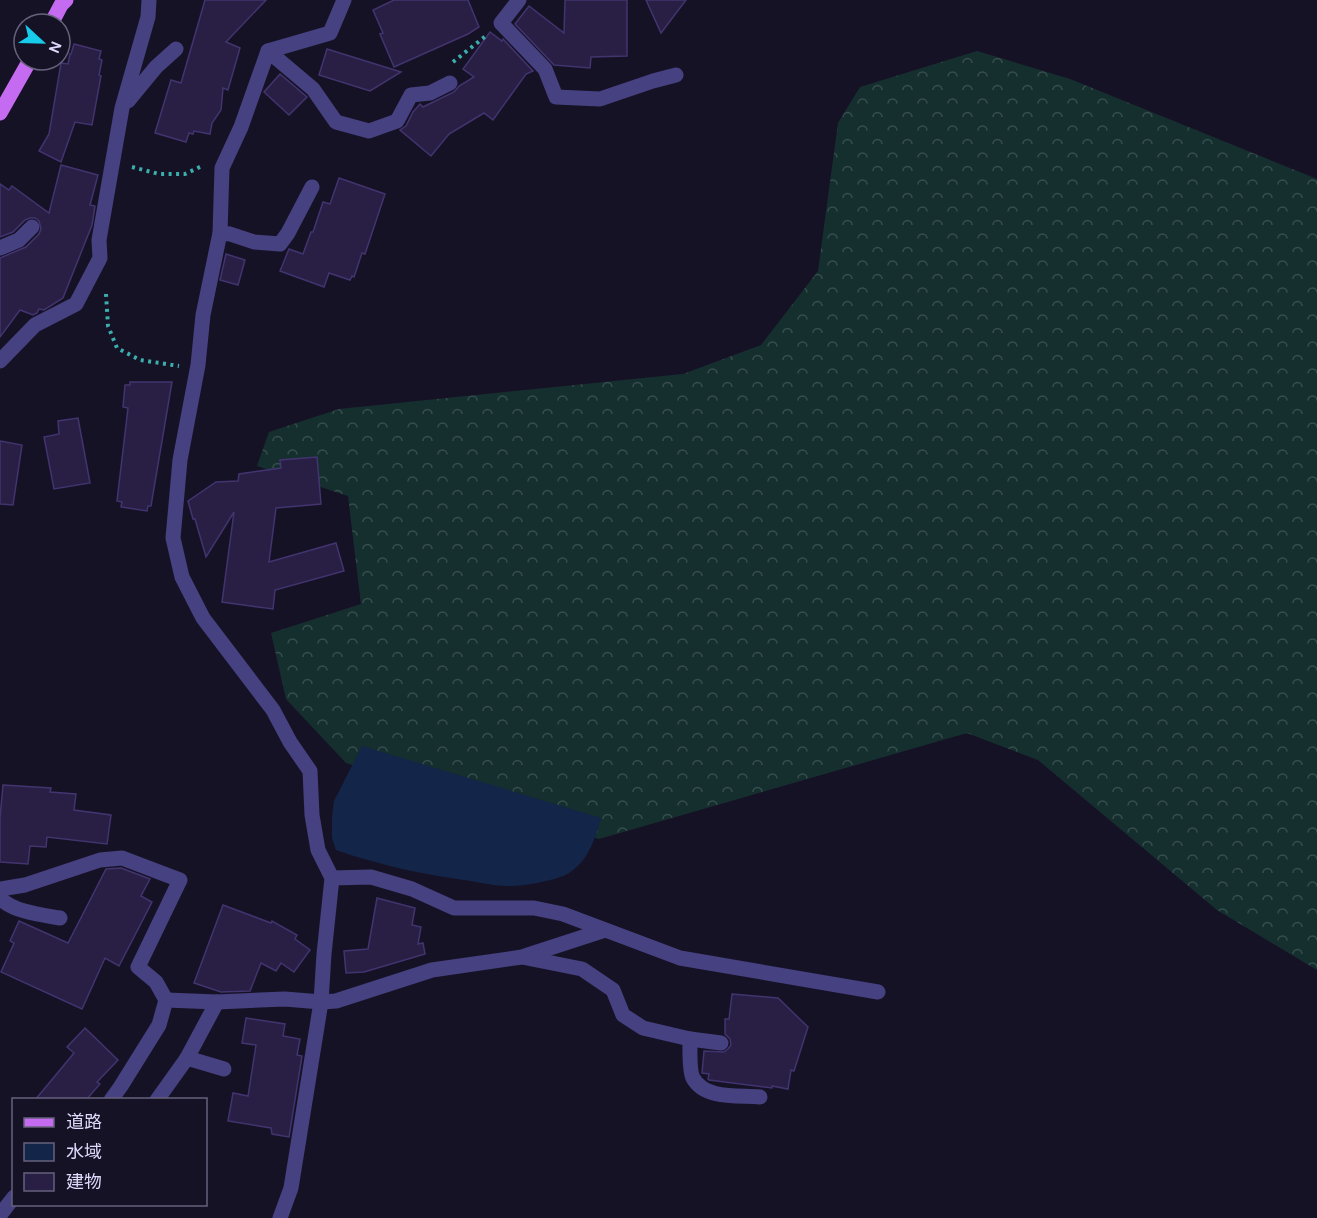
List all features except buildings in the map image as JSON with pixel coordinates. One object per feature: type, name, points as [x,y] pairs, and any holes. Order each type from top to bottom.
[{"type":"main road","points":[[0,113],[23,72]]},
{"type":"street","points":[[0,361],[35,325],[76,304],[100,258],[99,240],[122,108],[148,17],[149,0]]},
{"type":"street","points":[[268,51],[330,33],[344,0]]},
{"type":"street","points":[[519,0],[501,23],[545,69],[556,97],[600,99],[676,75]]},
{"type":"street","points":[[122,108],[156,67],[176,50]]},
{"type":"street","points":[[268,51],[313,89],[336,122],[369,131],[397,122],[411,95],[430,93],[450,83]]},
{"type":"street","points":[[268,51],[241,128],[222,168],[220,232],[203,315],[198,365],[180,460],[173,538],[182,577],[203,618],[273,710],[290,742],[310,771],[312,815],[318,850],[332,878],[321,1002],[291,1188],[280,1218]]},
{"type":"street","points":[[220,232],[254,242],[280,244],[312,188]]},
{"type":"street","points":[[0,248],[19,240],[32,227]]},
{"type":"street","points":[[0,889],[25,885],[100,860],[122,858],[180,880],[138,967],[156,982],[166,1000],[159,1025],[112,1098]]},
{"type":"street","points":[[332,878],[371,877],[412,889],[454,908],[534,908],[563,914],[680,958],[878,992]]},
{"type":"street","points":[[0,898],[4,903],[31,913],[60,918]]},
{"type":"street","points":[[166,1000],[336,1001],[432,970],[522,957],[605,930]]},
{"type":"street","points":[[522,957],[582,969],[613,990],[623,1015],[643,1028],[690,1039],[721,1043]]},
{"type":"street","points":[[158,1098],[187,1058],[217,1002]]},
{"type":"street","points":[[690,1039],[692,1076],[701,1087],[713,1094],[760,1097]]},
{"type":"street","points":[[187,1058],[224,1069]]},
{"type":"street","points":[[0,1215],[12,1200]]},
{"type":"path","points":[[446,67],[501,23]]},
{"type":"path","points":[[113,162],[159,174],[185,174],[206,165]]},
{"type":"path","points":[[100,258],[106,290],[108,326],[117,348],[140,360],[179,366],[198,365]]},
{"type":"green space","points":[[977,51],[1070,79],[1317,179],[1317,970],[1217,910],[1038,760],[967,733],[599,839],[346,763],[286,699],[271,633],[361,604],[348,496],[257,466],[269,432],[339,409],[683,374],[761,345],[818,271],[838,123],[860,87]]},
{"type":"water","points":[[362,746],[601,818],[594,841],[582,862],[564,876],[513,886],[419,873],[336,850],[332,838],[334,801]]}]
